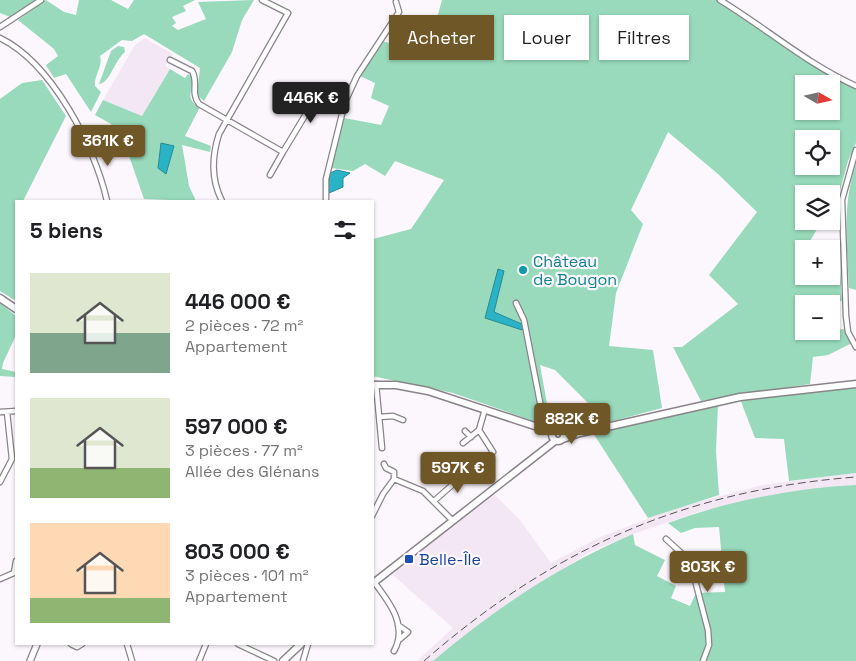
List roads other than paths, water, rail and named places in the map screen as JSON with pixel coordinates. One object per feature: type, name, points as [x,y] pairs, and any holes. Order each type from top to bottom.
[{"type":"main road","points":[[0,298],[15,308]]},
{"type":"main road","points":[[374,384],[420,389],[553,432]]},
{"type":"main road","points":[[374,582],[555,441],[580,433],[740,397],[856,384]]},
{"type":"main road","points":[[553,432],[557,429],[580,433]]},
{"type":"main road","points":[[563,431],[563,439]]},
{"type":"main road","points":[[553,432],[552,438],[555,441]]},
{"type":"main road","points":[[283,661],[299,645]]},
{"type":"street","points":[[0,27],[41,0]]},
{"type":"street","points":[[222,200],[216,186],[214,159],[218,139],[288,13],[262,0]]},
{"type":"street","points":[[720,0],[754,20],[815,66],[856,86]]},
{"type":"street","points":[[326,200],[326,179],[345,102],[357,76],[399,12],[395,1]]},
{"type":"street","points":[[0,38],[35,64],[67,108],[97,164],[107,200]]},
{"type":"street","points":[[170,60],[192,71],[196,80],[194,97],[199,104],[284,152]]},
{"type":"street","points":[[270,175],[312,104],[307,102]]},
{"type":"street","points":[[856,150],[842,200],[846,316],[848,332],[856,346]]},
{"type":"street","points":[[516,303],[524,320],[545,428]]},
{"type":"street","points":[[374,384],[382,448]]},
{"type":"street","points":[[463,443],[479,430],[485,409]]},
{"type":"street","points":[[0,412],[15,411]]},
{"type":"street","points":[[0,482],[12,459],[7,412]]},
{"type":"street","points":[[379,417],[393,416],[403,420]]},
{"type":"street","points":[[479,430],[493,452]]},
{"type":"street","points":[[465,431],[471,437]]},
{"type":"street","points":[[374,512],[383,494],[394,479],[394,472],[386,468],[384,464]]},
{"type":"street","points":[[434,501],[468,471]]},
{"type":"street","points":[[394,479],[419,488],[452,520]]},
{"type":"street","points":[[666,539],[690,561],[708,630],[709,645],[703,661]]},
{"type":"street","points":[[0,579],[15,573]]},
{"type":"street","points":[[374,584],[394,611],[400,639]]},
{"type":"street","points":[[394,651],[400,639],[408,632],[398,625]]},
{"type":"street","points":[[30,661],[37,645]]},
{"type":"street","points":[[128,645],[132,661]]},
{"type":"street","points":[[198,661],[206,645]]},
{"type":"street","points":[[240,645],[274,661]]},
{"type":"street","points":[[303,661],[308,645]]},
{"type":"water","points":[[161,143],[174,146],[166,174],[158,168]]},
{"type":"water","points":[[337,170],[350,173],[343,178],[343,187],[329,193],[330,173]]},
{"type":"water","points":[[498,269],[504,271],[494,312],[524,325],[522,330],[485,318]]},
{"type":"railway","points":[[424,661],[472,621],[522,587],[572,557],[624,532],[678,511],[735,495],[794,484],[856,477]]},
{"type":"place","name":"Château de Bougon","points":[[523,270]]},
{"type":"place","name":"Belle-Île","points":[[409,559]]}]
